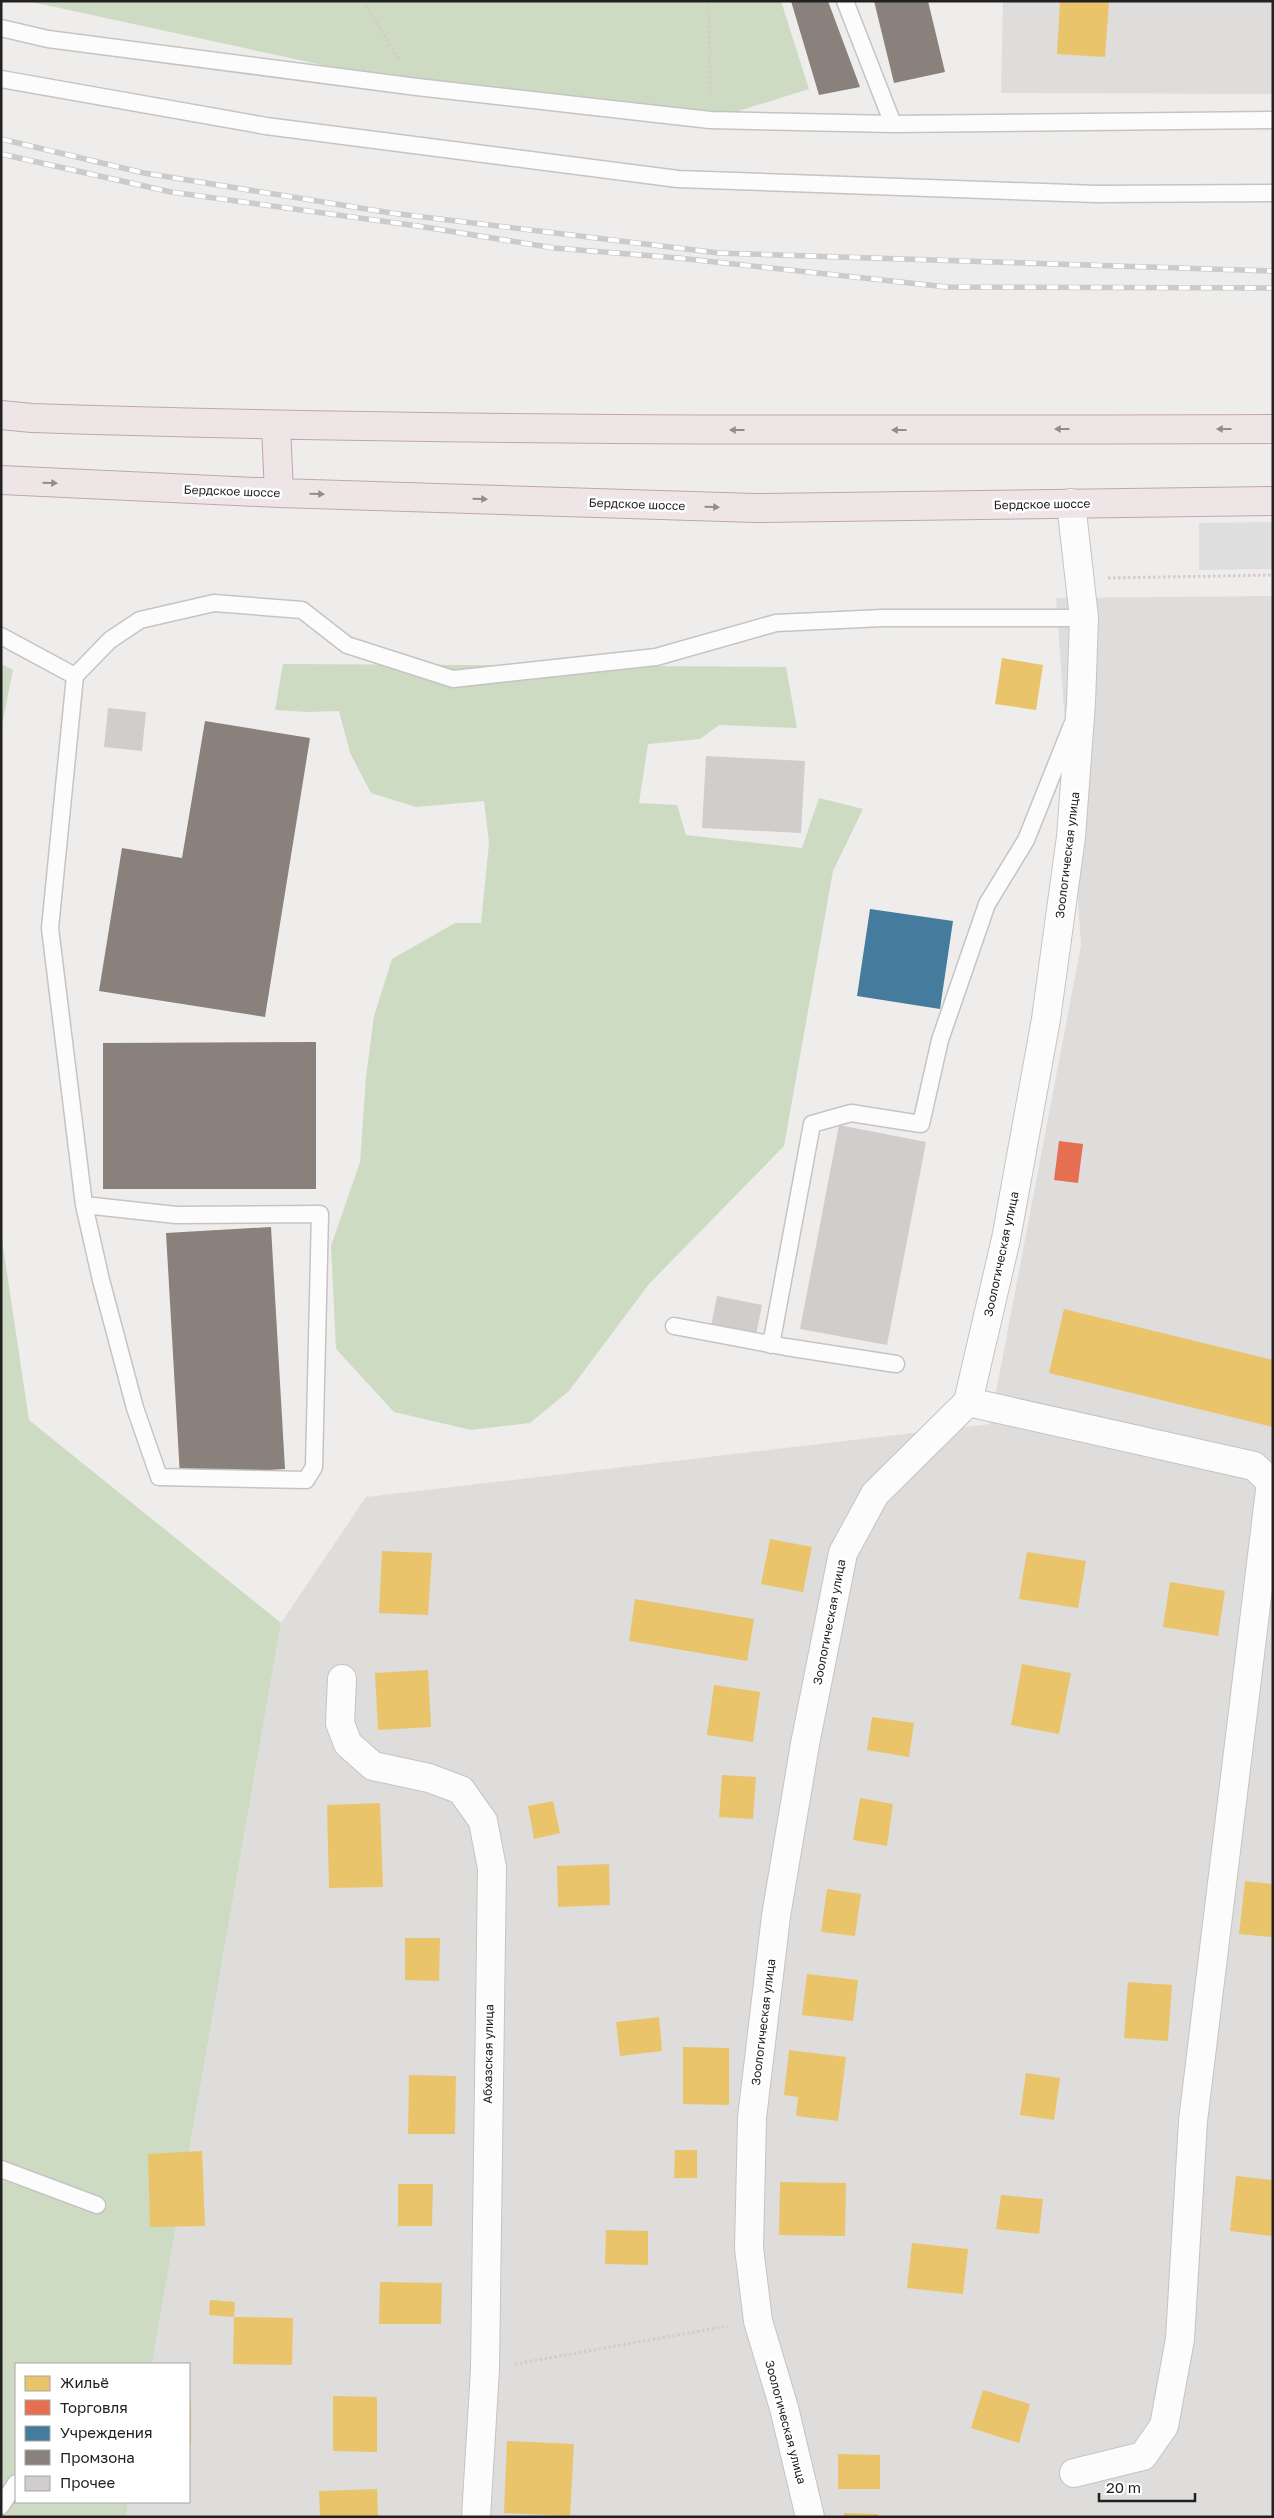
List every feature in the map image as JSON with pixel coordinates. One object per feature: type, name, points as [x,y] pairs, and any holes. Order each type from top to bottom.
[{"type":"highway","points":[[1,415],[276,426],[756,430],[1273,428]]},
{"type":"highway","points":[[276,426],[279,493]]},
{"type":"highway","name":"Бердское шоссе","points":[[1,480],[279,493],[755,508],[1273,500]]},
{"type":"street","name":"Зоологическая улица","points":[[810,2517],[784,2408],[758,2321],[749,2248],[752,2118],[778,1906],[805,1744],[843,1553],[876,1494],[968,1402],[1006,1239],[1046,1019],[1071,837],[1081,703],[1084,618],[1071,503]]},
{"type":"street","points":[[968,1402],[1254,1466],[1271,1482],[1193,2121],[1180,2339],[1164,2426],[1143,2456],[1074,2473]]},
{"type":"street","name":"Абхазская улица","points":[[342,1679],[340,1723],[348,1744],[373,1766],[429,1778],[461,1790],[483,1821],[492,1868],[485,2369],[476,2517]]},
{"type":"lane","points":[[845,1],[893,124]]},
{"type":"lane","points":[[1,28],[48,39],[417,87],[710,120],[893,124],[1273,120]]},
{"type":"lane","points":[[1,79],[266,126],[678,179],[1096,194],[1273,194]]},
{"type":"lane","points":[[84,1205],[176,1215],[320,1214],[314,1467],[306,1480],[159,1478],[135,1408],[101,1280],[84,1205],[50,928],[75,676],[110,640],[140,620],[214,603],[302,610],[347,646],[453,679],[656,657],[776,622],[883,618],[1084,618]]},
{"type":"lane","points":[[1,636],[75,676]]},
{"type":"lane","points":[[771,1345],[812,1124],[851,1113],[921,1124],[940,1040],[987,904],[1026,840],[1081,703]]},
{"type":"lane","points":[[674,1326],[771,1345],[896,1364]]},
{"type":"lane","points":[[1,2169],[97,2205]]},
{"type":"lane","points":[[1,2506],[15,2485]]},
{"type":"path","points":[[363,1],[417,87]]},
{"type":"path","points":[[709,1],[710,120]]},
{"type":"path","points":[[1080,579],[1273,575]]},
{"type":"path","points":[[485,2369],[758,2321]]},
{"type":"shaded area","points":[[1003,1],[1273,1],[1273,94],[1001,93]]},
{"type":"shaded area","points":[[1273,522],[1273,569],[1199,570],[1199,523]]},
{"type":"shaded area","points":[[1273,596],[1273,2517],[126,2517],[128,2503],[190,2503],[190,2363],[152,2363],[281,1623],[366,1497],[990,1424],[1081,945],[1056,598]]},
{"type":"green space","points":[[27,1],[781,1],[809,89],[710,120],[378,77]]},
{"type":"green space","points":[[1,664],[13,670],[1,730]]},
{"type":"green space","points":[[283,664],[786,667],[797,728],[719,725],[700,739],[648,744],[639,803],[677,805],[686,835],[802,848],[819,798],[863,809],[833,871],[784,1146],[649,1284],[569,1391],[530,1423],[471,1430],[394,1412],[336,1349],[331,1246],[360,1162],[366,1077],[374,1016],[392,959],[455,923],[481,923],[489,843],[484,801],[416,807],[371,793],[350,753],[339,711],[275,710]]},
{"type":"green space","points":[[1,1233],[29,1420],[281,1623],[152,2363],[15,2363],[15,2503],[128,2503],[126,2517],[1,2517]]},
{"type":"building: Жильё","points":[[1060,1],[1109,1],[1105,57],[1057,54]]},
{"type":"building: Жильё","points":[[1002,658],[1043,665],[1036,710],[995,704]]},
{"type":"building: Жильё","points":[[1064,1309],[1273,1360],[1273,1427],[1049,1373]]},
{"type":"building: Жильё","points":[[770,1539],[812,1547],[803,1592],[761,1584]]},
{"type":"building: Жильё","points":[[382,1551],[432,1553],[428,1615],[379,1613]]},
{"type":"building: Жильё","points":[[1027,1552],[1086,1561],[1078,1608],[1019,1599]]},
{"type":"building: Жильё","points":[[1170,1582],[1225,1591],[1218,1636],[1163,1627]]},
{"type":"building: Жильё","points":[[635,1599],[754,1619],[747,1661],[629,1641]]},
{"type":"building: Жильё","points":[[1022,1664],[1071,1673],[1059,1734],[1011,1725]]},
{"type":"building: Жильё","points":[[428,1670],[431,1727],[378,1730],[375,1673]]},
{"type":"building: Жильё","points":[[714,1685],[760,1692],[753,1742],[707,1735]]},
{"type":"building: Жильё","points":[[872,1717],[914,1723],[909,1757],[867,1750]]},
{"type":"building: Жильё","points":[[722,1775],[756,1777],[753,1819],[719,1817]]},
{"type":"building: Жильё","points":[[860,1798],[893,1804],[887,1846],[853,1840]]},
{"type":"building: Жильё","points":[[553,1801],[560,1833],[534,1839],[528,1806]]},
{"type":"building: Жильё","points":[[380,1803],[383,1887],[329,1888],[327,1805]]},
{"type":"building: Жильё","points":[[609,1864],[610,1905],[558,1907],[557,1866]]},
{"type":"building: Жильё","points":[[1245,1881],[1273,1884],[1273,1937],[1239,1934]]},
{"type":"building: Жильё","points":[[827,1889],[861,1894],[855,1936],[821,1932]]},
{"type":"building: Жильё","points":[[405,1938],[440,1938],[439,1981],[405,1980]]},
{"type":"building: Жильё","points":[[807,1974],[858,1980],[853,2021],[802,2015]]},
{"type":"building: Жильё","points":[[1128,1982],[1172,1985],[1168,2041],[1124,2038]]},
{"type":"building: Жильё","points":[[659,2017],[662,2051],[620,2056],[616,2022]]},
{"type":"building: Жильё","points":[[683,2047],[729,2048],[729,2105],[683,2104]]},
{"type":"building: Жильё","points":[[789,2050],[846,2057],[838,2121],[796,2116],[798,2097],[784,2095]]},
{"type":"building: Жильё","points":[[1026,2073],[1060,2078],[1054,2120],[1020,2115]]},
{"type":"building: Жильё","points":[[409,2075],[456,2076],[455,2134],[408,2134]]},
{"type":"building: Жильё","points":[[675,2150],[697,2150],[697,2178],[674,2178]]},
{"type":"building: Жильё","points":[[202,2151],[205,2226],[150,2227],[148,2154]]},
{"type":"building: Жильё","points":[[1236,2176],[1273,2180],[1273,2236],[1230,2231]]},
{"type":"building: Жильё","points":[[780,2182],[846,2183],[845,2236],[779,2235]]},
{"type":"building: Жильё","points":[[398,2184],[433,2184],[432,2226],[398,2226]]},
{"type":"building: Жильё","points":[[1001,2195],[1043,2199],[1039,2234],[996,2229]]},
{"type":"building: Жильё","points":[[606,2230],[648,2231],[648,2265],[605,2264]]},
{"type":"building: Жильё","points":[[912,2243],[968,2249],[963,2294],[907,2288]]},
{"type":"building: Жильё","points":[[380,2282],[442,2283],[441,2324],[379,2324]]},
{"type":"building: Жильё","points":[[210,2300],[235,2302],[234,2317],[209,2315]]},
{"type":"building: Жильё","points":[[234,2317],[293,2318],[292,2365],[233,2364]]},
{"type":"building: Жильё","points":[[983,2390],[1030,2404],[1019,2443],[971,2428]]},
{"type":"building: Жильё","points":[[333,2396],[377,2397],[377,2452],[333,2451]]},
{"type":"building: Жильё","points":[[190,2401],[191,2401],[190,2444]]},
{"type":"building: Жильё","points":[[507,2441],[574,2444],[570,2516],[504,2513]]},
{"type":"building: Жильё","points":[[838,2454],[880,2455],[880,2489],[838,2489]]},
{"type":"building: Жильё","points":[[377,2489],[378,2517],[320,2517],[319,2491]]},
{"type":"building: Жильё","points":[[844,2513],[878,2514],[878,2517],[844,2517]]},
{"type":"building: Торговля","points":[[1059,1141],[1083,1144],[1078,1183],[1054,1180]]},
{"type":"building: Учреждения","points":[[870,909],[953,921],[940,1009],[857,996]]},
{"type":"building: Промзона","points":[[791,1],[828,1],[860,87],[819,95]]},
{"type":"building: Промзона","points":[[874,1],[928,1],[945,72],[894,83]]},
{"type":"building: Промзона","points":[[205,721],[310,738],[265,1017],[99,991],[122,848],[182,858]]},
{"type":"building: Промзона","points":[[316,1042],[316,1189],[103,1189],[103,1043]]},
{"type":"building: Промзона","points":[[271,1227],[285,1469],[180,1476],[166,1233]]},
{"type":"building: Прочее","points":[[108,708],[146,712],[142,751],[104,747]]},
{"type":"building: Прочее","points":[[706,756],[805,761],[801,833],[702,828]]},
{"type":"building: Прочее","points":[[839,1125],[926,1142],[887,1345],[800,1329]]},
{"type":"building: Прочее","points":[[717,1296],[762,1305],[756,1335],[711,1326]]},
{"type":"railway","points":[[1,139],[144,173],[391,213],[719,253],[1273,271]]},
{"type":"railway","points":[[1,154],[171,192],[418,226],[554,248],[678,258],[947,287],[1273,288]]}]
